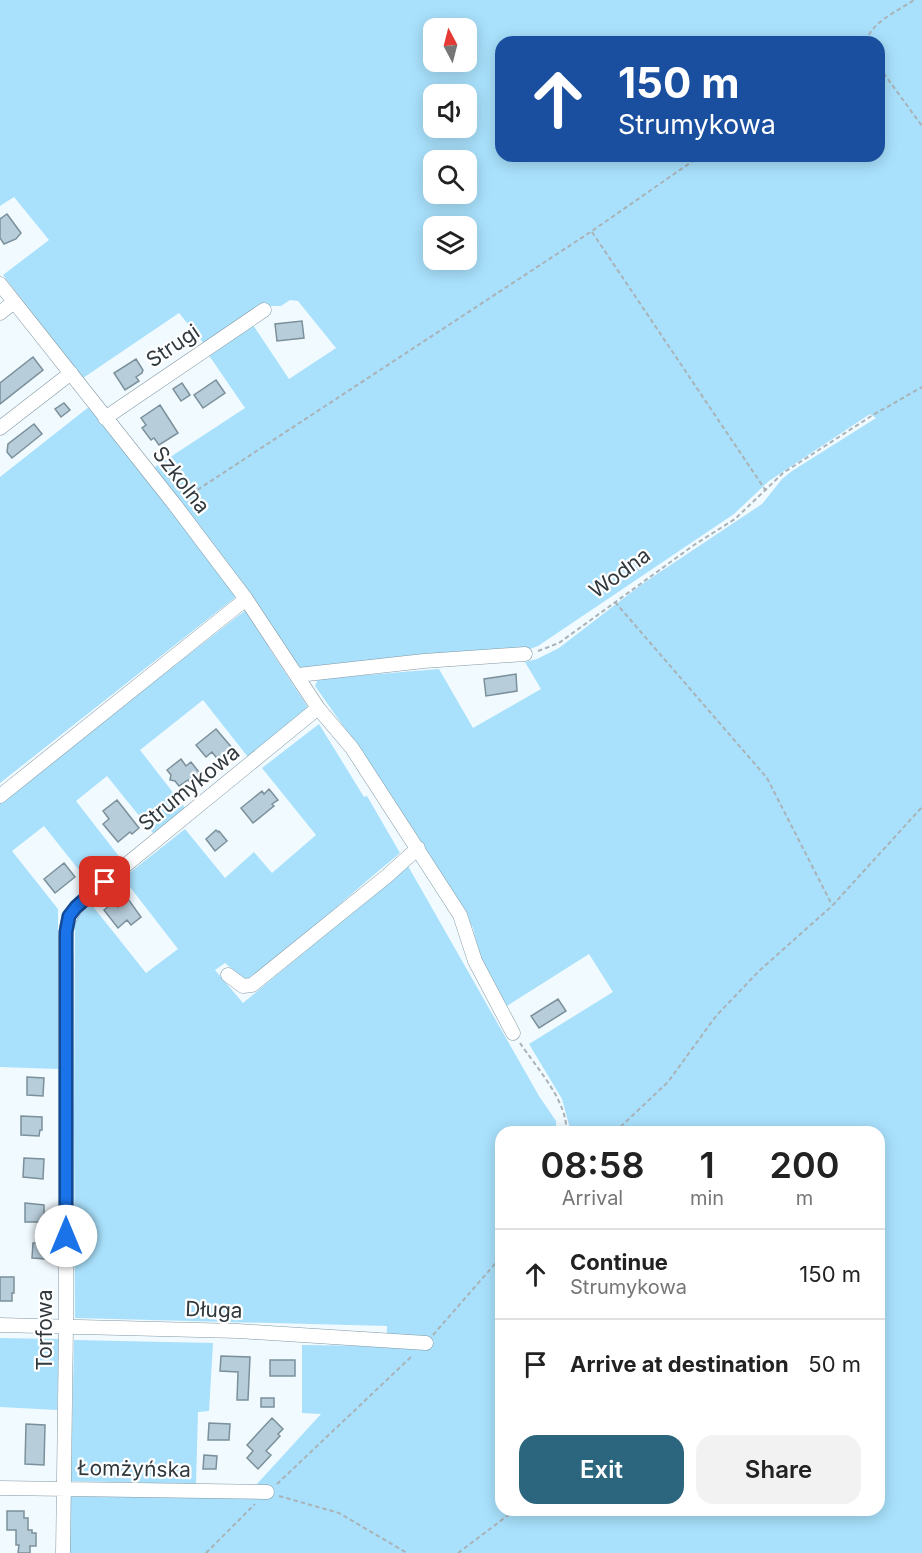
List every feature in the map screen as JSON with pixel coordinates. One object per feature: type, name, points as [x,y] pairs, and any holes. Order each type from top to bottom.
[{"type":"street","name":"Szkolna","points":[[0,284],[175,505],[246,599],[318,708],[352,748],[460,915],[475,962],[513,1034]]},
{"type":"street","points":[[0,313],[14,302]]},
{"type":"street","name":"Strugi","points":[[105,418],[264,310]]},
{"type":"street","points":[[0,428],[71,373]]},
{"type":"street","points":[[0,796],[246,599]]},
{"type":"street","points":[[298,675],[424,661],[525,654]]},
{"type":"street","name":"Strumykowa","points":[[66,964],[69,916],[76,907],[318,708]]},
{"type":"street","points":[[228,975],[243,986],[252,985],[387,876],[418,848]]},
{"type":"street","name":"Torfowa","points":[[63,1553],[66,1327],[66,964]]},
{"type":"street","name":"Długa","points":[[0,1326],[238,1331],[426,1343]]},
{"type":"street","name":"Łomżyńska","points":[[0,1488],[267,1492]]},
{"type":"path","points":[[868,36],[879,24],[914,0]]},
{"type":"path","points":[[885,75],[922,126]]},
{"type":"path","points":[[175,505],[592,231],[691,162]]},
{"type":"path","points":[[592,231],[766,491]]},
{"type":"path","name":"Wodna","points":[[525,654],[559,643],[694,545],[735,519],[783,473],[873,415],[922,387]]},
{"type":"path","points":[[615,602],[767,778],[832,906]]},
{"type":"path","points":[[621,1126],[668,1082],[716,1016],[753,977],[832,906],[922,807]]},
{"type":"path","points":[[513,1034],[554,1094],[564,1113],[565,1126]]},
{"type":"path","points":[[206,1553],[267,1492],[426,1343],[495,1264]]},
{"type":"path","points":[[267,1492],[339,1513],[407,1553]]},
{"type":"path","points":[[458,1553],[507,1516]]},
{"type":"shaded area","points":[[0,0],[922,0],[922,1553],[69,1553],[71,1496],[245,1497],[321,1414],[302,1413],[302,1345],[386,1346],[387,1326],[75,1318],[75,917],[91,904],[146,973],[178,949],[123,878],[185,829],[225,878],[254,852],[272,873],[316,835],[262,768],[319,724],[364,797],[367,796],[400,853],[256,977],[245,980],[225,963],[215,970],[243,1003],[408,866],[539,1096],[556,1121],[556,1126],[495,1126],[495,1516],[885,1516],[885,1126],[569,1126],[562,1099],[529,1044],[613,992],[589,954],[507,1006],[482,966],[473,928],[464,913],[358,747],[315,686],[318,679],[439,669],[473,728],[541,689],[525,662],[559,648],[642,584],[762,504],[782,479],[792,471],[876,418],[870,414],[769,481],[734,514],[538,646],[530,649],[305,671],[301,669],[181,508],[155,467],[245,408],[208,354],[253,325],[289,379],[336,348],[298,301],[290,300],[281,306],[268,306],[205,345],[179,313],[83,378],[3,275],[49,240],[14,197],[0,206]]},
{"type":"shaded area","points":[[90,406],[237,596],[0,783],[0,477]]},
{"type":"shaded area","points":[[247,609],[271,645],[269,648],[309,709],[248,757],[203,700],[140,750],[185,808],[153,833],[107,776],[76,801],[121,859],[90,884],[44,826],[12,851],[58,909],[58,1069],[0,1067],[0,802]]},
{"type":"shaded area","points":[[0,1338],[59,1339],[57,1410],[0,1407]]},
{"type":"shaded area","points":[[74,1340],[213,1343],[209,1411],[198,1412],[196,1484],[71,1481]]},
{"type":"building","points":[[7,214],[21,233],[16,239],[4,244],[0,238],[0,219]]},
{"type":"building","points":[[302,321],[304,338],[277,341],[275,324]]},
{"type":"building","points":[[33,357],[43,370],[0,404],[0,383]]},
{"type":"building","points":[[136,359],[143,370],[142,373],[136,377],[139,381],[125,390],[114,373]]},
{"type":"building","points":[[216,380],[225,393],[203,408],[194,395]]},
{"type":"building","points":[[182,383],[190,395],[181,401],[173,389]]},
{"type":"building","points":[[64,403],[70,410],[61,417],[55,409]]},
{"type":"building","points":[[160,405],[178,433],[159,445],[154,438],[151,440],[142,428],[146,425],[141,418]]},
{"type":"building","points":[[34,424],[42,434],[12,458],[7,452],[8,444]]},
{"type":"building","points":[[516,674],[517,691],[486,696],[484,679]]},
{"type":"building","points":[[216,729],[233,749],[219,761],[212,752],[206,757],[196,745]]},
{"type":"building","points":[[181,759],[186,766],[191,762],[202,776],[192,784],[188,780],[179,786],[175,781],[170,780],[171,775],[167,770]]},
{"type":"building","points":[[269,789],[278,800],[253,823],[241,808],[262,791],[264,794]]},
{"type":"building","points":[[117,800],[139,828],[118,842],[103,824],[109,819],[103,811]]},
{"type":"building","points":[[216,830],[227,841],[215,851],[206,839]]},
{"type":"building","points":[[64,863],[75,877],[55,893],[44,879]]},
{"type":"building","points":[[128,899],[141,917],[131,925],[127,920],[118,928],[104,910],[114,902],[118,907]]},
{"type":"building","points":[[558,999],[566,1011],[539,1028],[531,1016]]},
{"type":"building","points":[[27,1077],[44,1078],[43,1096],[27,1095]]},
{"type":"building","points":[[21,1116],[42,1117],[42,1130],[39,1136],[21,1135]]},
{"type":"building","points":[[24,1158],[44,1159],[43,1179],[23,1177]]},
{"type":"building","points":[[25,1203],[44,1205],[44,1222],[25,1222]]},
{"type":"building","points":[[33,1243],[46,1243],[46,1259],[32,1258]]},
{"type":"building","points":[[0,1277],[14,1277],[12,1301],[0,1301]]},
{"type":"building","points":[[221,1356],[250,1357],[248,1400],[237,1400],[238,1372],[220,1371]]},
{"type":"building","points":[[270,1360],[295,1360],[295,1376],[270,1376]]},
{"type":"building","points":[[261,1398],[274,1398],[274,1407],[261,1407]]},
{"type":"building","points":[[272,1418],[283,1429],[278,1434],[280,1436],[266,1451],[271,1455],[258,1469],[247,1458],[253,1451],[247,1445]]},
{"type":"building","points":[[209,1423],[230,1424],[229,1440],[208,1440]]},
{"type":"building","points":[[26,1424],[45,1425],[44,1465],[25,1464]]},
{"type":"building","points":[[204,1455],[217,1456],[216,1469],[203,1469]]},
{"type":"building","points":[[7,1511],[24,1511],[24,1518],[28,1518],[28,1530],[36,1533],[36,1546],[30,1546],[30,1553],[18,1553],[16,1530],[7,1530]]},
{"type":"route","points":[[66,1236],[66,932],[69,916],[76,907],[105,882]]}]
